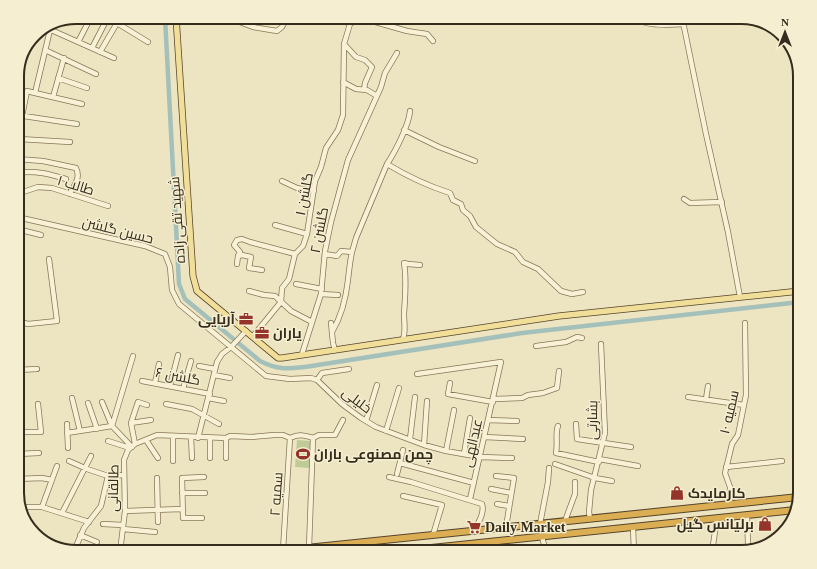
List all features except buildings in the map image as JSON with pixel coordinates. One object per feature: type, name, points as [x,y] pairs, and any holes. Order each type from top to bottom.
[{"type":"highway","points":[[338,545],[793,498]]},
{"type":"highway","points":[[475,545],[491,542],[790,511]]},
{"type":"main road","name":"شهید تقی زاده","points":[[176,24],[193,276],[197,291],[278,358],[302,354]]},
{"type":"main road","points":[[302,354],[559,316],[793,292]]},
{"type":"street","points":[[78,42],[87,24]]},
{"type":"street","points":[[92,48],[104,24]]},
{"type":"street","points":[[100,52],[116,24]]},
{"type":"street","points":[[119,24],[148,42]]},
{"type":"street","points":[[248,24],[277,31],[284,24]]},
{"type":"street","name":"گلشن ۱","points":[[253,336],[281,302],[282,288],[289,279],[295,254],[303,246],[307,234],[315,181],[321,167],[326,148],[338,130],[344,115],[344,44],[350,24]]},
{"type":"street","points":[[382,24],[407,31],[427,34],[433,41]]},
{"type":"street","points":[[659,24],[663,26],[684,24],[709,148],[722,202],[740,297]]},
{"type":"street","points":[[52,30],[114,58]]},
{"type":"street","points":[[35,93],[48,32]]},
{"type":"street","points":[[344,44],[356,57],[365,60],[372,66],[365,83],[364,90]]},
{"type":"street","points":[[45,50],[96,74]]},
{"type":"street","name":"گلشن ۲","points":[[302,354],[321,292],[325,254],[334,209],[348,160],[370,113],[385,73],[397,53]]},
{"type":"street","points":[[53,97],[64,58]]},
{"type":"street","points":[[58,78],[87,88]]},
{"type":"street","points":[[343,82],[356,89],[367,90],[377,96]]},
{"type":"street","points":[[24,102],[27,91],[82,104]]},
{"type":"street","points":[[332,332],[341,311],[348,280],[349,266],[356,238],[387,164],[394,153],[404,130],[410,111]]},
{"type":"street","points":[[24,117],[77,124]]},
{"type":"street","points":[[404,130],[439,147],[475,161]]},
{"type":"street","points":[[24,139],[70,142]]},
{"type":"street","points":[[24,160],[43,161],[76,168],[79,173],[77,181],[70,194]]},
{"type":"street","points":[[387,164],[408,176],[450,193],[453,200],[461,204],[463,210],[470,216],[476,227],[497,244],[514,252],[524,262],[538,269],[560,291],[572,294],[583,292]]},
{"type":"street","points":[[24,172],[43,173],[66,179]]},
{"type":"street","points":[[282,181],[297,188],[314,191]]},
{"type":"street","name":"طالب ۱","points":[[24,192],[38,187],[52,188],[108,206]]},
{"type":"street","points":[[684,199],[690,203],[722,202]]},
{"type":"street","name":"حسین گلشن","points":[[24,219],[144,246],[165,254],[170,267],[172,290],[179,304],[231,347]]},
{"type":"street","points":[[275,225],[307,234]]},
{"type":"street","points":[[24,231],[41,235]]},
{"type":"street","points":[[237,264],[240,252],[234,245],[237,240],[242,239],[295,254]]},
{"type":"street","points":[[325,254],[337,256],[341,251],[352,252]]},
{"type":"street","points":[[238,256],[242,254],[251,257],[249,268],[262,270]]},
{"type":"street","points":[[24,323],[28,324],[57,321],[49,259]]},
{"type":"street","points":[[403,339],[405,332],[404,314],[406,292],[404,262],[408,264],[420,265]]},
{"type":"street","points":[[296,284],[321,292],[338,295]]},
{"type":"street","points":[[249,291],[264,296],[275,296],[291,311],[312,322]]},
{"type":"street","points":[[331,323],[335,350]]},
{"type":"street","name":"سمیه ۱۰","points":[[730,504],[730,487],[725,473],[732,444],[738,435],[746,395],[745,323]]},
{"type":"street","points":[[198,438],[217,362],[222,354],[246,331]]},
{"type":"street","points":[[536,346],[566,342],[577,337],[582,338]]},
{"type":"street","name":"بشارتی","points":[[590,519],[589,512],[591,490],[605,433],[601,344]]},
{"type":"street","points":[[231,347],[266,376],[290,379],[311,378],[316,380],[322,373],[349,369]]},
{"type":"street","points":[[170,386],[178,355]]},
{"type":"street","points":[[112,426],[133,356]]},
{"type":"street","points":[[183,389],[191,361]]},
{"type":"street","name":"عبدالهی","points":[[417,374],[501,362],[470,499]]},
{"type":"street","points":[[154,383],[160,364]]},
{"type":"street","points":[[199,366],[215,369]]},
{"type":"street","points":[[24,370],[37,369]]},
{"type":"street","points":[[450,383],[448,394],[493,400],[522,398],[528,395],[543,393],[557,388],[559,371]]},
{"type":"street","points":[[214,375],[230,378]]},
{"type":"street","name":"خلیلی","points":[[316,380],[342,404],[366,421],[386,431],[424,445],[446,451],[480,457],[512,458]]},
{"type":"street","name":"گلشن ۶","points":[[142,381],[183,389],[224,401]]},
{"type":"street","points":[[366,421],[377,385]]},
{"type":"street","points":[[706,399],[708,386]]},
{"type":"street","points":[[386,431],[399,388]]},
{"type":"street","points":[[410,439],[415,397]]},
{"type":"street","points":[[688,397],[744,405]]},
{"type":"street","points":[[72,398],[80,431]]},
{"type":"street","points":[[424,445],[428,401]]},
{"type":"street","points":[[102,402],[112,426],[132,446]]},
{"type":"street","points":[[132,446],[131,423],[138,402],[147,405]]},
{"type":"street","points":[[88,403],[97,429]]},
{"type":"street","points":[[24,432],[41,432],[38,404]]},
{"type":"street","points":[[166,404],[192,409],[219,424]]},
{"type":"street","points":[[446,451],[454,410]]},
{"type":"street","points":[[464,454],[470,418]]},
{"type":"street","points":[[131,423],[151,420]]},
{"type":"street","points":[[108,441],[132,446],[157,435],[173,437],[226,438],[230,436],[252,437],[283,435],[290,438],[303,435],[313,438],[319,435],[335,435],[343,420]]},
{"type":"street","points":[[488,420],[517,421]]},
{"type":"street","points":[[67,424],[68,448]]},
{"type":"street","points":[[576,424],[577,439],[631,447]]},
{"type":"street","points":[[67,433],[112,426]]},
{"type":"street","points":[[558,426],[556,431],[558,445],[556,453],[638,466]]},
{"type":"street","points":[[172,461],[173,437]]},
{"type":"street","points":[[191,437],[192,458]]},
{"type":"street","points":[[484,437],[523,439]]},
{"type":"street","points":[[210,438],[210,458]]},
{"type":"street","points":[[226,438],[226,458]]},
{"type":"street","name":"سمیه ۲","points":[[283,545],[290,438]]},
{"type":"street","points":[[309,545],[313,438]]},
{"type":"street","points":[[146,440],[158,458]]},
{"type":"street","name":"طالقانی","points":[[121,545],[125,512],[124,460],[132,446]]},
{"type":"street","points":[[397,474],[403,450]]},
{"type":"street","points":[[24,454],[39,453]]},
{"type":"street","points":[[62,513],[91,456]]},
{"type":"street","points":[[69,461],[108,476],[124,476]]},
{"type":"street","points":[[726,467],[782,461]]},
{"type":"street","points":[[400,463],[474,483]]},
{"type":"street","points":[[555,464],[594,478],[612,481]]},
{"type":"street","points":[[42,507],[57,466]]},
{"type":"street","points":[[540,524],[548,482],[549,468]]},
{"type":"street","points":[[76,545],[80,535],[88,522],[101,506],[108,476]]},
{"type":"street","points":[[389,476],[470,499],[482,504],[483,508],[479,522],[474,531]]},
{"type":"street","points":[[496,476],[514,478],[506,527]]},
{"type":"street","points":[[202,518],[183,518],[182,478],[204,477]]},
{"type":"street","points":[[24,479],[42,478],[52,480]]},
{"type":"street","points":[[157,478],[158,522]]},
{"type":"street","points":[[565,521],[575,494],[575,482]]},
{"type":"street","points":[[491,489],[511,493]]},
{"type":"street","points":[[182,493],[205,492]]},
{"type":"street","points":[[402,496],[442,505],[433,535]]},
{"type":"street","points":[[497,504],[509,506]]},
{"type":"street","points":[[26,507],[42,507],[88,522]]},
{"type":"street","points":[[125,512],[182,509]]},
{"type":"street","points":[[747,515],[748,544]]},
{"type":"street","points":[[713,545],[717,518]]},
{"type":"street","points":[[479,522],[483,530]]},
{"type":"street","points":[[103,524],[155,532]]},
{"type":"street","points":[[633,527],[634,545]]},
{"type":"street","points":[[80,535],[97,542]]},
{"type":"street","points":[[542,537],[544,545]]},
{"type":"green space","name":"چمن مصنوعی باران","points":[[297,440],[311,441],[309,468],[295,467]]},
{"type":"waterway","points":[[165,24],[179,284],[185,299],[260,361],[266,364],[282,368],[305,367],[522,333],[793,303]]},
{"type":"place","name":"آریایی","points":[[246,319]]},
{"type":"place","name":"یاران","points":[[262,333]]},
{"type":"place","name":"چمن مصنوعی باران","points":[[303,454]]},
{"type":"place","name":"کارمایدک","points":[[677,493]]},
{"type":"place","name":"برلیانس گیل","points":[[765,524]]},
{"type":"place","name":"Daily Market","points":[[474,527]]}]
